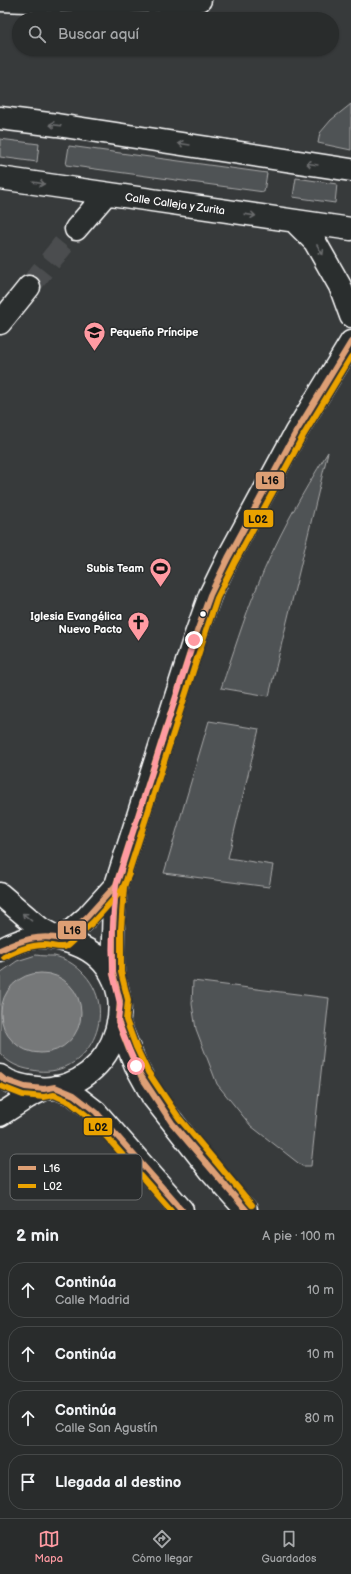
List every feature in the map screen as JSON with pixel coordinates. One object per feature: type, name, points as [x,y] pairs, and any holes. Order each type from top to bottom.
[{"type":"street","points":[[0,0],[106,4],[200,0]]},
{"type":"street","points":[[0,118],[57,125],[351,170]]},
{"type":"street","name":"Calle Calleja y Zurita","points":[[0,178],[351,229]]},
{"type":"street","points":[[76,229],[106,194]]},
{"type":"street","points":[[294,221],[315,242],[340,286],[351,316]]},
{"type":"street","points":[[0,323],[29,287]]},
{"type":"street","points":[[0,1115],[28,1097],[50,1088],[68,1084],[86,1076],[102,1061],[113,1041],[118,1022],[120,1005],[113,975],[112,949],[116,885],[194,640],[210,595],[231,551],[296,432],[351,342]]},
{"type":"street","points":[[0,950],[18,941],[36,937],[59,938],[87,917],[116,885]]},
{"type":"street","points":[[0,894],[42,929],[59,938],[82,946],[100,959],[113,975]]},
{"type":"street","points":[[118,1022],[136,1066],[153,1098],[211,1171],[246,1210]]},
{"type":"street","points":[[0,1076],[5,1080],[25,1087],[50,1088],[74,1095],[96,1112],[133,1154]]},
{"type":"street","points":[[142,1164],[182,1210]]},
{"type":"shaded area","points":[[351,104],[351,150],[318,143],[320,133],[331,120]]},
{"type":"shaded area","points":[[0,139],[39,144],[37,162],[0,157]]},
{"type":"shaded area","points":[[69,146],[267,173],[264,192],[66,165]]},
{"type":"shaded area","points":[[296,178],[337,184],[335,203],[293,197]]},
{"type":"shaded area","points":[[328,452],[269,696],[221,688],[247,612],[264,569],[308,485]]},
{"type":"shaded area","points":[[209,721],[259,729],[228,858],[273,865],[269,887],[164,873]]},
{"type":"shaded area","points":[[36,955],[58,957],[75,966],[81,971],[93,987],[99,1005],[99,1023],[93,1040],[83,1054],[69,1065],[52,1071],[23,1068],[10,1062],[0,1053],[0,973],[17,961]]},
{"type":"shaded area","points":[[41,973],[56,976],[69,985],[78,998],[81,1013],[78,1028],[69,1041],[56,1050],[41,1053],[26,1050],[13,1041],[4,1028],[1,1013],[4,998],[13,985],[26,976]]},
{"type":"shaded area","points":[[193,981],[329,998],[311,1166],[302,1166],[251,1126],[217,1084],[196,1029],[192,1004]]},
{"type":"tunnel","points":[[29,287],[76,229]]},
{"type":"transit line","name":"L16","points":[[246,1210],[172,1123],[141,1076],[129,1050],[118,1021],[120,1001],[113,973],[113,929],[116,885],[194,640],[210,595],[228,558],[296,432],[351,342]]},
{"type":"transit line","name":"L02","points":[[252,1205],[179,1118],[148,1072],[136,1047],[126,1020],[128,1000],[121,972],[121,929],[124,887],[217,598],[303,436],[351,357]]},
{"type":"transit line","name":"L16","points":[[0,950],[15,943],[30,939],[46,937],[62,939],[87,917],[116,885],[121,871]]},
{"type":"transit line","name":"L02","points":[[4,957],[33,946],[67,946],[93,922],[122,890],[129,874]]},
{"type":"transit line","name":"L16","points":[[0,1076],[5,1080],[25,1087],[44,1089],[55,1087],[74,1095],[96,1112],[133,1154]]},
{"type":"transit line","name":"L02","points":[[0,1086],[23,1095],[44,1097],[54,1095],[70,1102],[90,1118],[122,1154]]},
{"type":"transit line","name":"L16","points":[[142,1164],[182,1210]]},
{"type":"transit line","name":"L02","points":[[142,1177],[171,1210]]},
{"type":"place","name":"Pequeño Príncipe","points":[[94,352]]},
{"type":"place","name":"Subis Team","points":[[160,588]]},
{"type":"place","name":"Iglesia Evangélica Nuevo Pacto","points":[[138,642]]},
{"type":"route","points":[[136,1066],[118,1022],[120,1005],[113,975],[112,949],[116,885],[194,640]]}]
